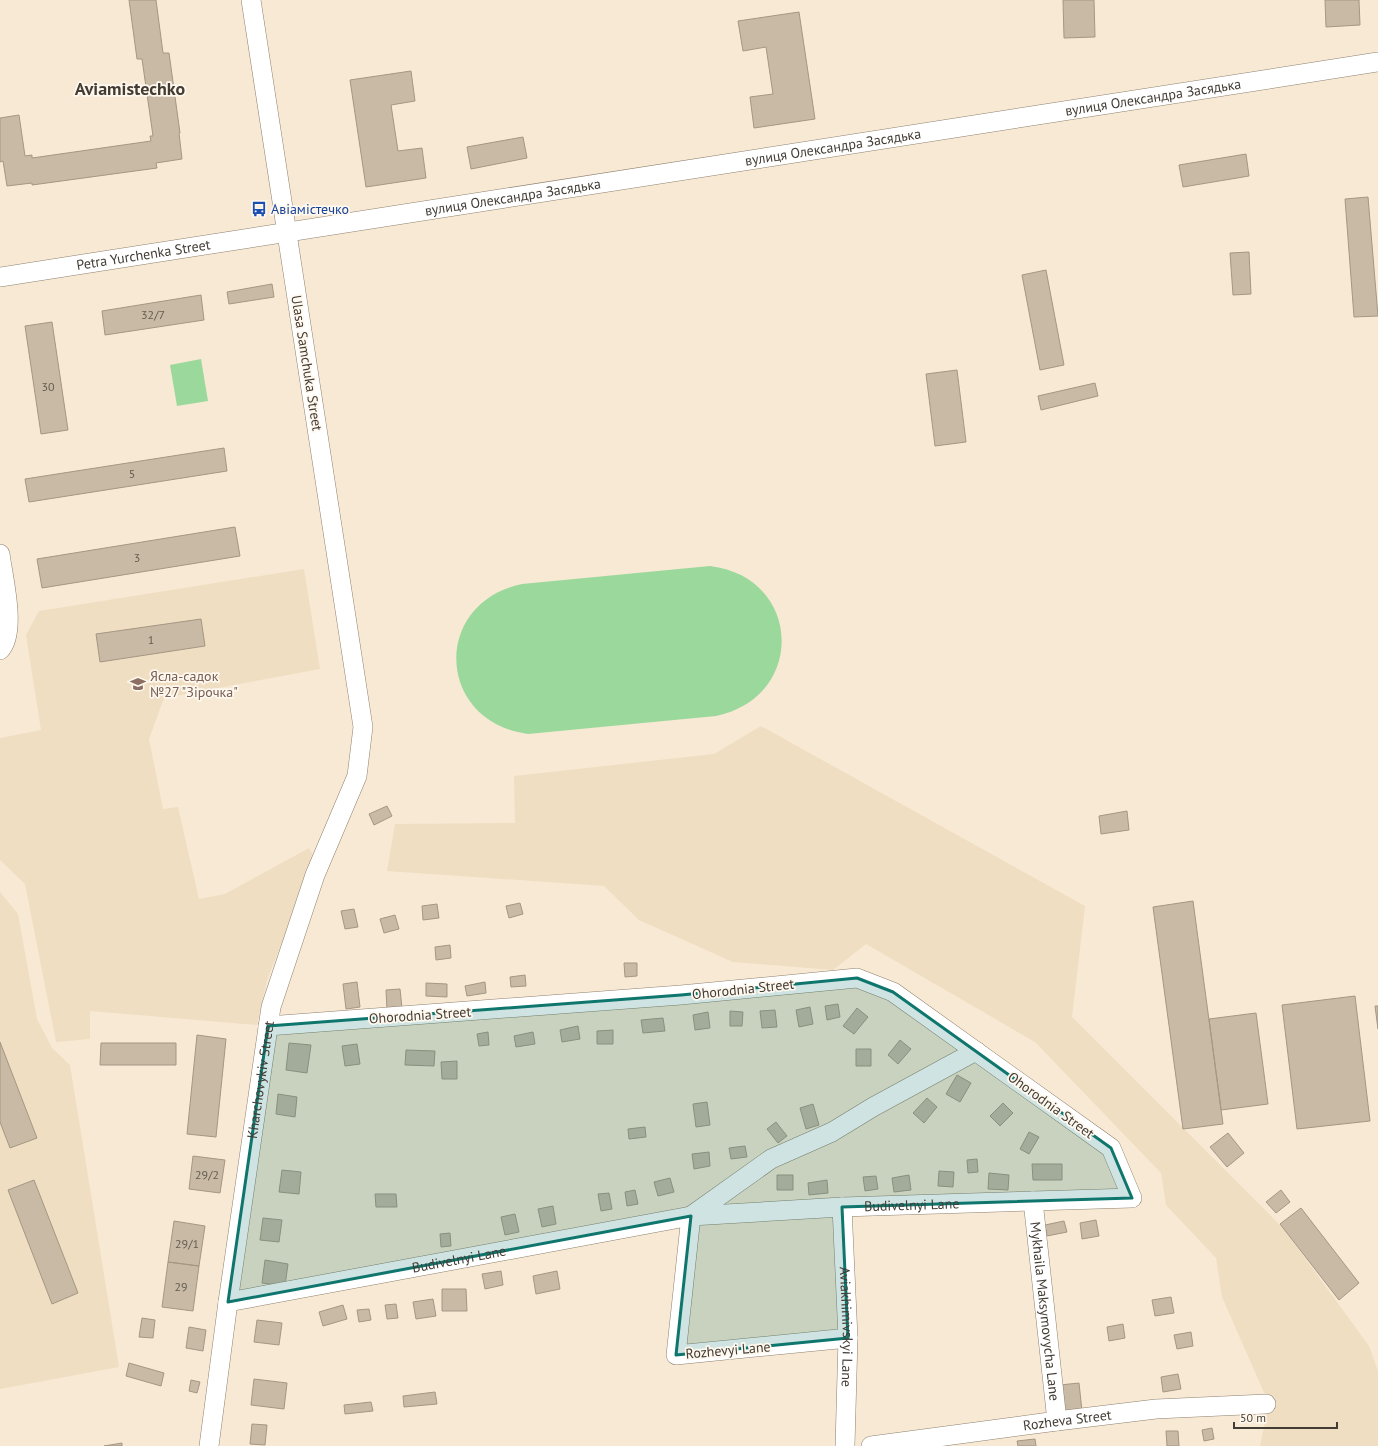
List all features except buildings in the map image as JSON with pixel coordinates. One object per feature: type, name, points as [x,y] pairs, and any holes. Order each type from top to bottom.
[{"type":"street","name":"Ulasa Samchuka Street","points":[[251,0],[363,726]]},
{"type":"street","name":"вулиця Олександра Засядька","points":[[287,233],[1378,62]]},
{"type":"street","name":"Petra Yurchenka Street","points":[[0,277],[287,233]]},
{"type":"street","points":[[0,554],[9,614],[5,644],[0,650]]},
{"type":"street","name":"Kharchovykiv Street","points":[[209,1446],[228,1302],[271,1007],[314,875],[357,776],[363,726]]},
{"type":"street","name":"Ohorodnia Street","points":[[268,1026],[681,995],[857,978],[893,992],[1111,1148],[1132,1198]]},
{"type":"street","name":"Budivelnyi Lane","points":[[690,1216],[772,1159],[832,1132],[873,1107],[976,1052]]},
{"type":"street","name":"Budivelnyi Lane","points":[[228,1302],[690,1216],[842,1208],[1132,1198]]},
{"type":"street","name":"Mykhaila Maksymovycha Lane","points":[[1033,1202],[1057,1421]]},
{"type":"street","name":"Aviakhimivskyi Lane","points":[[842,1208],[848,1338],[845,1446]]},
{"type":"street","name":"Rozhevyi Lane","points":[[690,1216],[676,1355],[848,1338]]},
{"type":"street","name":"Rozheva Street","points":[[871,1446],[1156,1409],[1266,1404]]},
{"type":"highlighted area","points":[[857,978],[893,992],[1111,1148],[1132,1198],[842,1207],[848,1338],[676,1355],[691,1216],[228,1302],[268,1026],[681,995]]},
{"type":"shaded area","points":[[304,569],[320,669],[164,698],[149,739],[163,809],[178,807],[199,899],[225,894],[309,848],[315,859],[267,980],[257,1025],[90,1011],[90,1039],[56,1042],[25,884],[0,860],[0,738],[41,730],[26,635],[39,611]]},
{"type":"shaded area","points":[[761,726],[1085,906],[1072,1017],[1283,1228],[1369,1346],[1378,1371],[1378,1446],[1260,1446],[1269,1404],[1222,1297],[1216,1258],[1166,1205],[1161,1173],[1035,1042],[866,944],[833,970],[733,962],[639,920],[604,886],[387,871],[395,824],[515,823],[514,776],[714,754]]},
{"type":"shaded area","points":[[0,892],[18,914],[37,1019],[52,1048],[70,1065],[119,1367],[0,1389]]},
{"type":"green space","points":[[201,359],[208,401],[177,406],[170,365]]},
{"type":"green space","points":[[710,566],[740,575],[763,591],[776,613],[782,638],[778,663],[766,686],[746,705],[716,716],[528,734],[498,725],[475,708],[462,686],[456,662],[460,637],[472,614],[492,595],[522,584]]},
{"type":"place","name":"Авіамістечко","points":[[259,209]]},
{"type":"place","name":"Ясла-садок №27 \"Зірочка\"","points":[[138,684]]},
{"type":"district","name":"Aviamistechko","points":[[130,89]]}]
